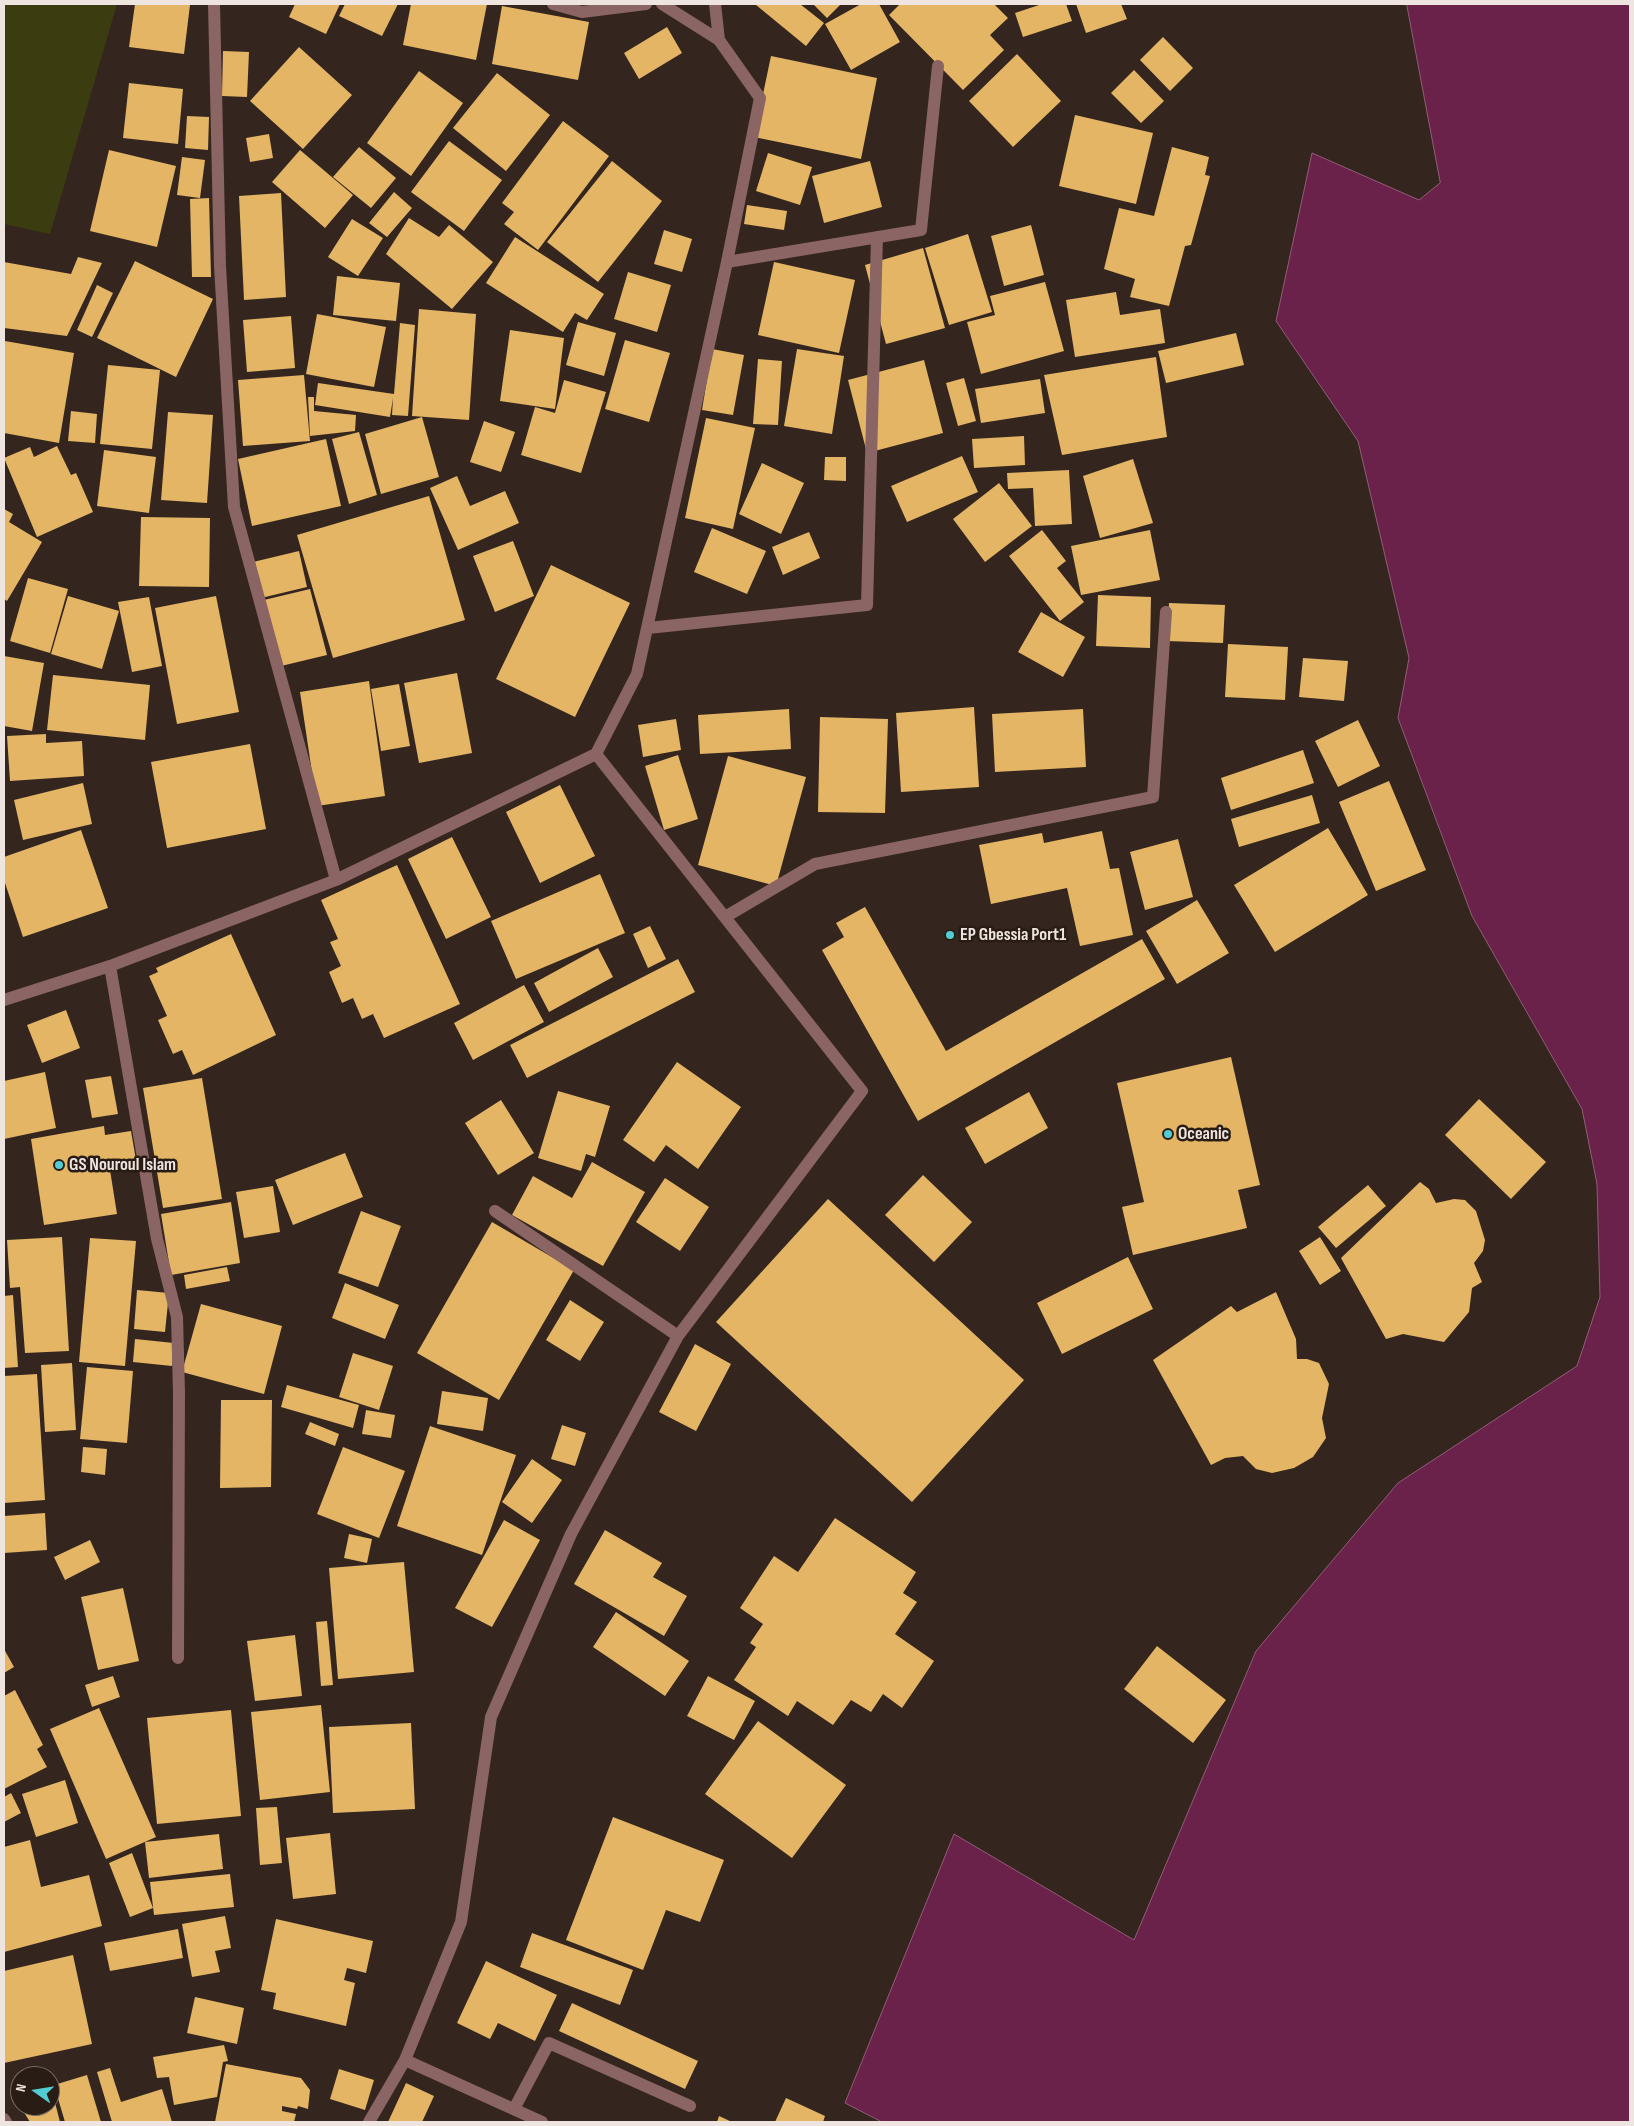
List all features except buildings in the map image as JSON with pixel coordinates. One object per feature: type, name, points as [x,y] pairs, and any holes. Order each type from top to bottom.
[{"type":"street","points":[[214,4],[220,266],[234,507],[336,880]]},
{"type":"street","points":[[553,4],[582,12],[646,4]]},
{"type":"street","points":[[4,1000],[110,966],[336,880],[596,754],[637,674],[727,262],[760,98],[719,40],[662,4]]},
{"type":"street","points":[[715,4],[719,40]]},
{"type":"street","points":[[727,262],[922,230],[938,66]]},
{"type":"street","points":[[648,628],[867,605],[877,237]]},
{"type":"street","points":[[725,917],[815,864],[1153,798],[1166,612]]},
{"type":"street","points":[[370,2122],[405,2060],[461,1922],[492,1717],[571,1534],[678,1336],[862,1091],[596,754]]},
{"type":"street","points":[[110,966],[157,1239],[177,1317],[179,1393],[178,1658]]},
{"type":"street","points":[[494,1212],[678,1336]]},
{"type":"street","points":[[514,2109],[549,2043],[690,2106]]},
{"type":"street","points":[[405,2060],[542,2122]]},
{"type":"shaded area","points":[[4,4],[117,4],[50,234],[4,224]]},
{"type":"shaded area","points":[[1407,4],[1630,4],[1630,2122],[882,2122],[845,2103],[954,1834],[1134,1940],[1256,1651],[1398,1483],[1577,1366],[1600,1297],[1597,1184],[1582,1109],[1472,916],[1398,718],[1409,658],[1358,441],[1276,321],[1312,153],[1419,200],[1440,183]]},
{"type":"place","name":"EP Gbessia Port1","points":[[950,935]]},
{"type":"place","name":"Oceanic","points":[[1168,1134]]},
{"type":"place","name":"GS Nouroul Islam","points":[[59,1165]]}]
